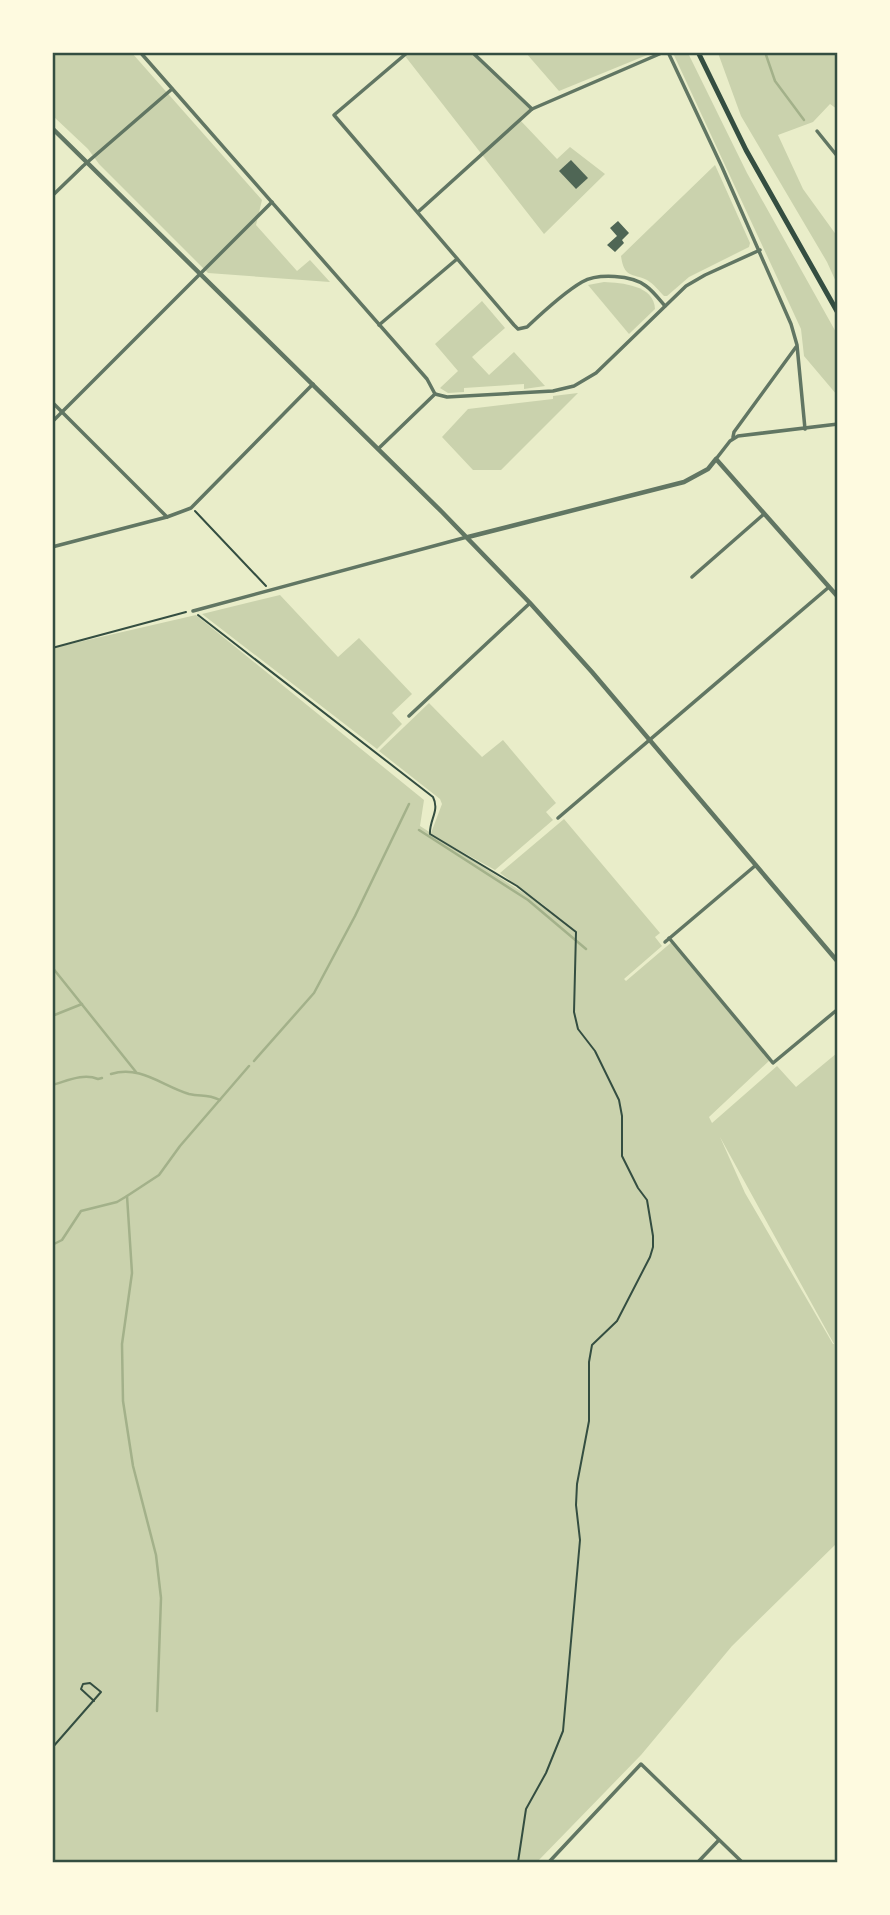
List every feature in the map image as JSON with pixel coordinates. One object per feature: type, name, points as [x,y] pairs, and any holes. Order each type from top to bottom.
[{"type":"main road","points":[[698,52],[746,150],[838,313]]},
{"type":"street","points":[[140,52],[430,382],[435,394]]},
{"type":"street","points":[[408,52],[334,115],[518,329],[527,327],[581,283],[594,278],[622,278],[639,282],[665,306]]},
{"type":"street","points":[[472,52],[532,109]]},
{"type":"street","points":[[418,212],[532,109],[666,52],[760,250],[791,324],[797,345],[805,429]]},
{"type":"street","points":[[52,196],[172,89]]},
{"type":"street","points":[[52,128],[467,537],[530,603],[592,672],[838,962]]},
{"type":"street","points":[[817,131],[838,157]]},
{"type":"street","points":[[52,422],[272,202]]},
{"type":"street","points":[[435,394],[447,397],[569,389],[596,373],[695,280],[760,250]]},
{"type":"street","points":[[379,325],[457,259]]},
{"type":"street","points":[[193,611],[684,482],[708,469],[733,438],[734,432],[797,345]]},
{"type":"street","points":[[52,547],[167,517],[191,508],[313,384]]},
{"type":"street","points":[[378,449],[435,394]]},
{"type":"street","points":[[52,402],[167,517]]},
{"type":"street","points":[[733,438],[838,424]]},
{"type":"street","points":[[716,459],[838,597]]},
{"type":"street","points":[[692,577],[764,514]]},
{"type":"street","points":[[558,818],[829,587]]},
{"type":"street","points":[[409,716],[530,603]]},
{"type":"street","points":[[756,865],[667,940],[774,1063],[838,1009]]},
{"type":"street","points":[[549,1863],[641,1764],[742,1863]]},
{"type":"street","points":[[698,1863],[719,1840]]},
{"type":"path","points":[[191,508],[269,589]]},
{"type":"path","points":[[52,648],[193,611],[433,797],[436,810],[430,825],[430,834],[517,886],[576,932],[574,1012],[578,1029],[595,1051],[619,1100],[622,1116],[622,1156],[647,1200],[653,1247],[617,1321],[592,1345],[589,1362],[589,1422],[576,1505],[580,1540],[563,1731],[546,1773],[526,1809],[518,1863]]},
{"type":"path","points":[[52,1748],[94,1701],[101,1692],[90,1683],[83,1684],[83,1693],[94,1701]]},
{"type":"green space","points":[[407,52],[472,53],[532,109],[520,120],[557,159],[570,147],[605,174],[544,234],[405,56]]},
{"type":"green space","points":[[52,53],[132,53],[262,200],[256,225],[297,271],[310,260],[330,282],[208,273],[53,116]]},
{"type":"green space","points":[[526,53],[652,53],[559,91]]},
{"type":"green space","points":[[673,53],[688,53],[747,173],[837,334],[837,395],[804,356],[801,329]]},
{"type":"green space","points":[[718,53],[837,53],[837,109],[830,104],[813,122],[778,135],[803,189],[837,236],[837,284],[827,262],[741,116]]},
{"type":"green space","points":[[715,165],[750,243],[749,247],[689,277],[664,296],[650,282],[630,274],[624,268],[621,256]]},
{"type":"green space","points":[[604,282],[643,290],[653,301],[655,309],[629,334],[588,285]]},
{"type":"green space","points":[[482,301],[505,328],[472,357],[489,375],[514,352],[545,386],[524,389],[524,384],[464,388],[464,392],[448,393],[440,388],[458,371],[435,344]]},
{"type":"green space","points":[[578,393],[501,470],[473,470],[442,437],[468,409],[553,399],[553,396]]},
{"type":"green space","points":[[280,595],[338,657],[359,638],[412,694],[392,713],[402,724],[377,749],[202,614]]},
{"type":"green space","points":[[196,615],[424,800],[420,826],[431,833],[442,804],[440,799],[379,751],[429,703],[482,757],[503,740],[556,803],[546,812],[553,820],[495,870],[439,839],[549,909],[500,873],[564,819],[660,933],[655,937],[662,946],[624,979],[626,981],[673,941],[771,1059],[709,1117],[712,1123],[777,1066],[796,1087],[837,1053],[837,1543],[732,1646],[641,1755],[537,1862],[53,1862],[53,648]],"holes":[[[720,1137],[834,1344],[745,1193]]]},
{"type":"building","points":[[571,160],[588,178],[576,189],[559,171]]},
{"type":"building","points":[[618,221],[629,233],[615,252],[607,245],[617,236],[610,228]]},
{"type":"waterway","points":[[765,52],[775,81],[804,120]]},
{"type":"waterway","points":[[254,1061],[314,993],[409,804]]},
{"type":"waterway","points":[[419,830],[528,900],[586,949]]},
{"type":"waterway","points":[[52,967],[136,1072]]},
{"type":"waterway","points":[[52,1016],[82,1004]]},
{"type":"waterway","points":[[157,1711],[161,1598],[156,1555],[133,1466],[123,1401],[122,1344],[132,1273],[127,1196],[159,1175],[180,1146],[249,1066]]},
{"type":"waterway","points":[[111,1074],[142,1074],[189,1094],[220,1100]]},
{"type":"waterway","points":[[52,1085],[81,1077],[102,1078]]},
{"type":"waterway","points":[[52,1245],[62,1240],[81,1211],[117,1202],[127,1196]]}]
